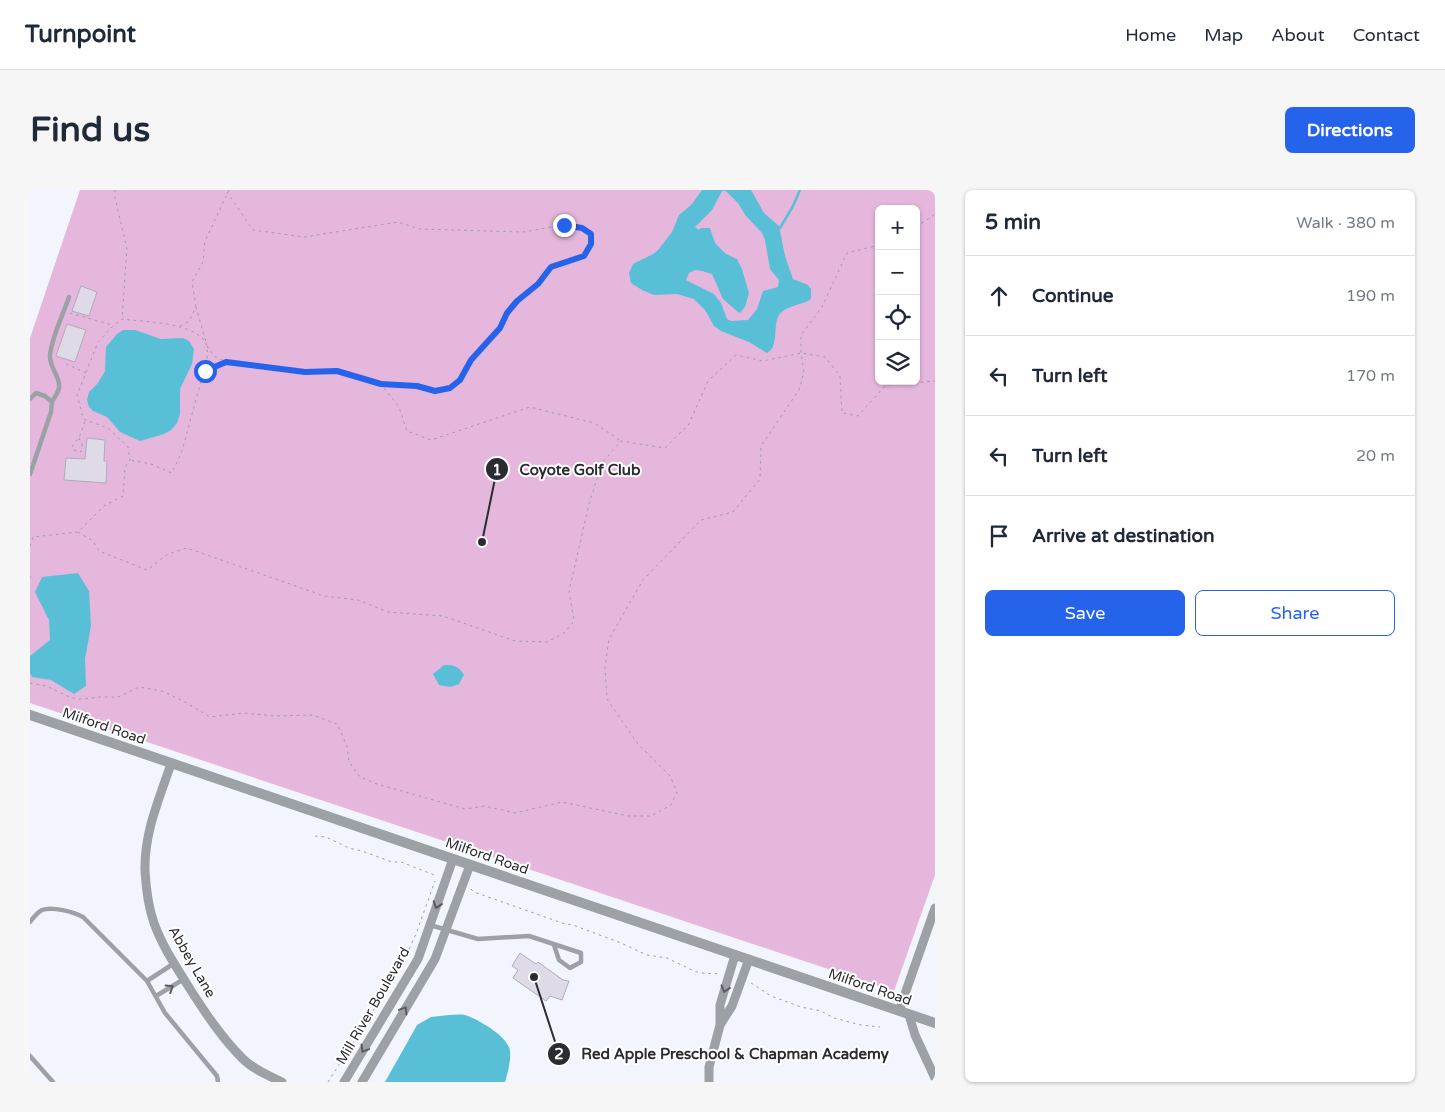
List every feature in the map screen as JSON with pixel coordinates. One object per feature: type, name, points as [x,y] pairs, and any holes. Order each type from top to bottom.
[{"type":"street","name":"Milford Road","points":[[30,715],[935,1024]]},
{"type":"street","name":"Abbey Lane","points":[[171,764],[150,825],[146,847],[147,898],[154,924],[173,964],[212,1023],[244,1060],[265,1074],[282,1082]]},
{"type":"street","name":"Mill River Boulevard","points":[[344,1082],[418,959],[453,859]]},
{"type":"street","name":"Mill River Boulevard","points":[[362,1082],[435,959],[470,865]]},
{"type":"street","points":[[935,908],[904,1013],[935,1078]]},
{"type":"street","points":[[709,1082],[710,1068],[720,1025],[720,1005],[735,955]]},
{"type":"street","points":[[720,1025],[732,1006],[749,959]]},
{"type":"lane","points":[[30,474],[51,412],[52,402],[59,389],[59,380],[53,371],[50,353],[70,296]]},
{"type":"lane","points":[[30,399],[36,393],[45,396],[52,402]]},
{"type":"lane","points":[[30,922],[42,910],[55,909],[76,912],[82,917],[147,981],[165,1013],[217,1076],[218,1082]]},
{"type":"lane","points":[[430,925],[478,939],[529,936],[581,953],[582,962],[570,968],[559,960],[554,945]]},
{"type":"lane","points":[[147,981],[173,964]]},
{"type":"lane","points":[[156,996],[184,979]]},
{"type":"lane","points":[[30,1056],[53,1082]]},
{"type":"path","points":[[115,190],[115,198],[127,249],[122,319]]},
{"type":"path","points":[[130,460],[151,464],[172,473],[182,451],[207,359],[206,344],[196,307],[192,282],[203,262],[205,241],[228,191]]},
{"type":"path","points":[[78,532],[104,506],[123,496],[125,467],[130,460],[128,447],[108,428],[85,420],[77,395],[98,342],[122,319],[180,326],[200,336],[214,356],[226,362],[305,372],[337,371],[381,384],[417,386],[435,391],[450,388],[460,380],[471,360],[500,328],[507,313],[517,301],[538,284],[551,267],[584,256],[591,244],[591,234],[582,228],[564,225],[523,232],[420,228],[398,222],[304,237],[253,230],[228,191]]},
{"type":"path","points":[[920,224],[935,214]]},
{"type":"path","points":[[30,683],[46,686],[72,698],[82,699],[118,697],[139,687],[162,691],[210,717],[243,713],[275,716],[313,715],[337,724],[346,746],[349,762],[360,777],[377,784],[465,809],[485,806],[515,812],[562,802],[628,816],[651,816],[671,805],[677,792],[670,776],[638,744],[607,699],[604,668],[609,639],[643,580],[701,520],[733,512],[760,479],[761,446],[799,390],[804,372],[801,335],[822,307],[847,254],[875,247]]},
{"type":"path","points":[[180,326],[189,321],[196,307]]},
{"type":"path","points":[[64,312],[113,326]]},
{"type":"path","points":[[381,384],[400,407],[407,431],[431,440],[530,407],[594,423],[621,441],[665,448],[689,424],[708,381],[736,354],[763,360],[801,353],[825,357],[840,376],[842,413],[858,416],[886,385],[935,381]]},
{"type":"path","points":[[205,371],[226,362]]},
{"type":"path","points":[[66,364],[86,373]]},
{"type":"path","points":[[78,438],[82,444],[81,452],[74,450],[72,447],[78,438],[85,420]]},
{"type":"path","points":[[30,546],[33,537],[78,532],[94,541],[100,551],[147,570],[168,554],[187,548],[324,596],[358,600],[388,612],[443,616],[515,642],[547,642],[564,633],[574,621],[569,591],[589,504],[602,463],[621,441]]},
{"type":"path","points":[[315,836],[326,837],[349,848],[392,862],[401,862],[437,876],[416,934],[402,965],[328,1082]]},
{"type":"path","points":[[462,885],[474,892],[565,924],[573,925],[647,955],[667,958],[702,973],[729,976]]},
{"type":"path","points":[[741,980],[757,986],[771,996],[801,1007],[821,1011],[834,1018],[861,1025],[880,1027]]},
{"type":"shaded area","points":[[80,190],[935,190],[935,875],[894,991],[30,703],[30,338]]},
{"type":"water","points":[[702,190],[751,190],[764,213],[779,226],[785,256],[793,279],[808,285],[811,289],[811,299],[784,310],[778,317],[773,346],[767,353],[749,342],[721,331],[714,326],[705,310],[694,299],[677,294],[654,295],[631,283],[629,273],[633,264],[658,250],[672,232],[679,215],[692,204]],"holes":[[[722,191],[726,191],[762,233],[770,269],[779,280],[778,287],[763,291],[757,309],[748,320],[731,321],[727,319],[721,303],[714,294],[686,280],[689,273],[695,270],[712,274],[723,299],[740,313],[745,307],[749,293],[737,259],[726,254],[715,243],[710,228],[701,228],[699,230],[695,227],[712,210]]]},
{"type":"water","points":[[123,330],[135,330],[161,339],[183,338],[189,341],[194,349],[192,364],[180,389],[180,414],[177,423],[164,434],[140,441],[120,432],[107,417],[93,411],[89,407],[87,400],[89,392],[98,383],[105,371],[106,347]]},
{"type":"water","points":[[78,573],[89,591],[91,626],[85,659],[86,686],[74,694],[51,680],[32,677],[30,673],[30,656],[50,640],[49,620],[35,592],[42,577]]},
{"type":"water","points":[[444,665],[451,665],[462,672],[464,675],[459,684],[450,687],[439,685],[433,674]]},
{"type":"water","points":[[449,1015],[471,1017],[485,1024],[504,1040],[510,1051],[505,1082],[385,1082],[417,1025],[431,1017]]},
{"type":"building","points":[[81,286],[97,292],[89,316],[72,311]]},
{"type":"building","points":[[67,324],[86,330],[75,362],[56,356]]},
{"type":"building","points":[[87,438],[105,440],[104,461],[107,461],[106,483],[64,480],[66,458],[85,459]]},
{"type":"building","points":[[520,953],[536,964],[538,962],[563,980],[569,981],[562,1000],[550,996],[546,1001],[513,978],[518,970],[512,966]]},
{"type":"waterway","points":[[780,228],[800,190]]},
{"type":"place","name":"Coyote Golf Club","points":[[482,542]]},
{"type":"place","name":"Red Apple Preschool & Chapman Academy","points":[[534,977]]},
{"type":"route","points":[[205,371],[226,362],[305,372],[337,371],[381,384],[417,386],[435,391],[450,388],[460,380],[471,360],[500,328],[507,313],[517,301],[538,284],[551,267],[584,256],[591,244],[591,234],[582,228],[564,225]]}]
